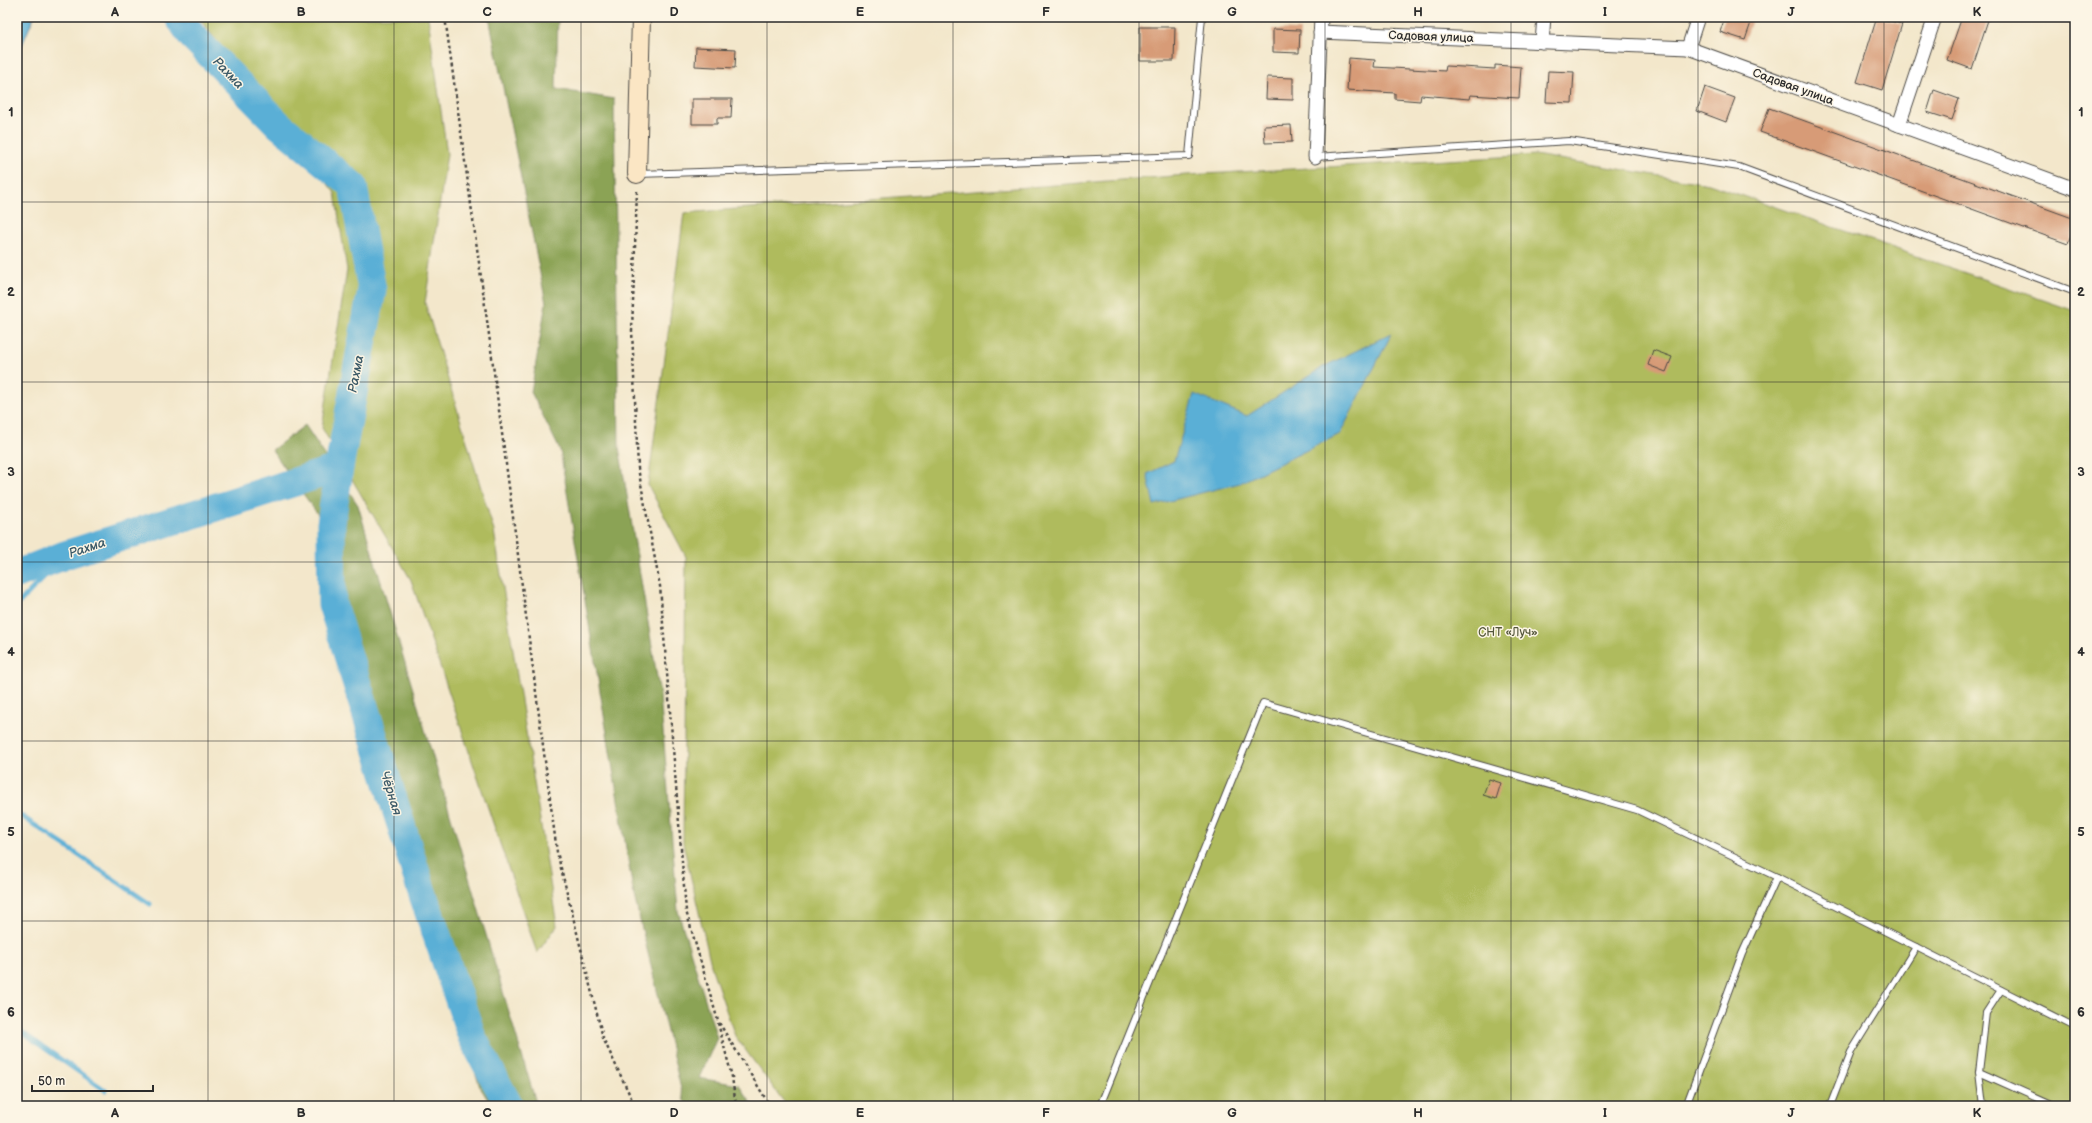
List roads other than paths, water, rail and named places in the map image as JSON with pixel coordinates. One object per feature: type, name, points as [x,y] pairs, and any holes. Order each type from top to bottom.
[{"type":"street","points":[[637,174],[641,17]]},
{"type":"street","points":[[1315,157],[1321,17]]},
{"type":"street","points":[[1542,42],[1544,17]]},
{"type":"street","points":[[1688,48],[1698,17]]},
{"type":"street","points":[[1899,125],[1935,17]]},
{"type":"street","name":"Садовая улица","points":[[1320,32],[1688,48],[2075,189]]},
{"type":"lane","points":[[637,174],[1189,156],[1202,17]]},
{"type":"lane","points":[[1315,157],[1569,141],[1739,166],[2075,292]]},
{"type":"lane","points":[[1100,1106],[1264,703],[1637,810],[1777,877],[2075,1026]]},
{"type":"lane","points":[[1686,1106],[1742,954],[1777,877]]},
{"type":"lane","points":[[1830,1106],[1851,1052],[1916,946]]},
{"type":"lane","points":[[1983,1106],[1978,1072],[1986,1013],[2002,990]]},
{"type":"lane","points":[[1978,1072],[2055,1106]]},
{"type":"water","points":[[17,17],[34,17],[17,57]]},
{"type":"water","points":[[1392,333],[1340,434],[1240,483],[1154,505],[1147,474],[1174,461],[1194,394],[1247,416],[1323,367]]},
{"type":"waterway","name":"Чёрная","points":[[179,17],[192,36],[279,125],[353,186],[372,290],[339,468],[331,524],[332,604],[421,889],[472,1037],[509,1106]]},
{"type":"waterway","name":"Рахма","points":[[17,574],[65,555],[339,468]]},
{"type":"waterway","points":[[17,605],[65,555]]},
{"type":"waterway","points":[[17,813],[150,904]]},
{"type":"waterway","points":[[17,1029],[105,1090]]},
{"type":"park label","name":"СНТ «Луч»","points":[[1508,632]]}]
